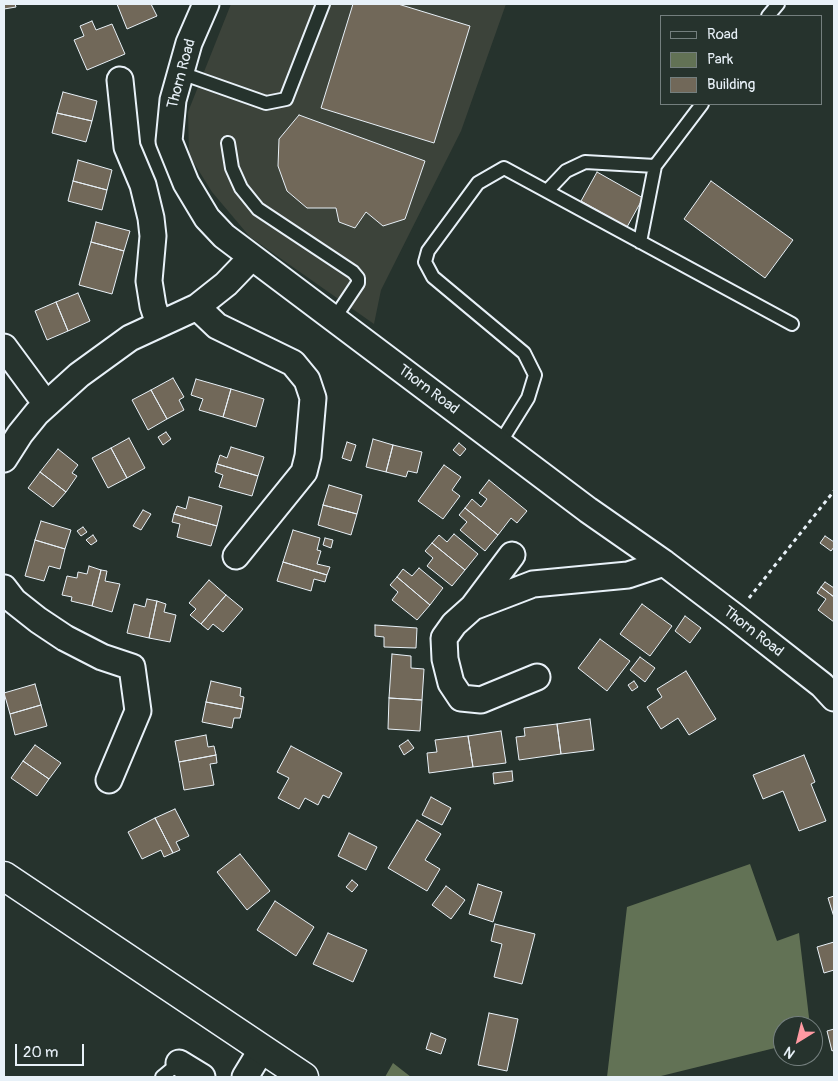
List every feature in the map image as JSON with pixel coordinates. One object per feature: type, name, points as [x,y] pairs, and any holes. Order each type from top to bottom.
[{"type":"main road","points":[[4,876],[304,1077]]},
{"type":"street","name":"Thorn Road","points":[[206,4],[189,43],[173,100],[169,142],[186,183],[208,218],[224,236],[588,510],[664,563],[734,616],[822,685],[834,698]]},
{"type":"street","points":[[120,80],[127,147],[143,185],[151,218],[153,236],[149,281],[153,306],[159,324]]},
{"type":"street","points":[[4,458],[20,434],[46,404],[78,375],[130,338],[197,307],[226,284],[251,258]]},
{"type":"street","points":[[197,307],[217,326],[293,363],[307,380],[313,398],[308,456],[304,472],[236,556]]},
{"type":"street","points":[[4,348],[46,404]]},
{"type":"street","points":[[512,555],[473,607],[454,624],[444,638],[445,659],[451,683],[461,698],[481,700],[537,677]]},
{"type":"street","points":[[473,607],[533,584],[628,575],[664,563]]},
{"type":"street","points":[[4,588],[14,601],[65,638],[102,657],[132,667],[138,711],[110,780]]},
{"type":"street","points":[[245,1077],[262,1049]]},
{"type":"street","points":[[171,1070],[202,1077]]},
{"type":"lane","points":[[181,73],[266,102],[286,99],[323,4]]},
{"type":"lane","points":[[769,15],[778,4]]},
{"type":"lane","points":[[640,242],[655,166],[701,105]]},
{"type":"lane","points":[[228,143],[232,168],[241,188],[258,209],[353,272],[358,278],[358,283],[334,319]]},
{"type":"lane","points":[[548,190],[566,171],[585,162],[655,166]]},
{"type":"lane","points":[[500,443],[528,398],[535,375],[524,354],[433,277],[425,262],[428,251],[478,183],[504,168],[548,190],[792,324]]},
{"type":"path","points":[[734,616],[834,491]]},
{"type":"shaded area","points":[[231,4],[506,4],[461,131],[381,290],[374,324],[250,237],[212,192],[189,155],[188,112]]},
{"type":"green space","points":[[750,864],[777,941],[799,933],[809,1016],[773,1016],[773,1048],[657,1077],[607,1077],[627,907]]},
{"type":"green space","points":[[393,1063],[411,1077],[385,1077]]},
{"type":"building","points":[[4,4],[15,4],[16,7],[4,9]]},
{"type":"building","points":[[117,4],[151,4],[157,16],[127,29]]},
{"type":"building","points":[[353,4],[398,4],[470,26],[434,143],[321,108]]},
{"type":"building","points":[[92,21],[96,30],[112,24],[125,54],[87,70],[74,40],[84,36],[80,26]]},
{"type":"building","points":[[63,92],[97,101],[92,121],[57,113]]},
{"type":"building","points":[[57,113],[92,121],[86,142],[52,133]]},
{"type":"building","points":[[299,115],[425,161],[405,219],[383,226],[366,212],[355,228],[339,222],[336,208],[307,208],[287,191],[278,166],[279,139]]},
{"type":"building","points":[[78,160],[112,170],[107,190],[73,181]]},
{"type":"building","points":[[597,172],[643,198],[627,227],[581,201]]},
{"type":"building","points":[[73,181],[107,190],[102,210],[68,201]]},
{"type":"building","points":[[711,181],[793,240],[765,278],[684,219]]},
{"type":"building","points":[[96,222],[130,231],[124,251],[91,242]]},
{"type":"building","points":[[91,242],[124,251],[112,294],[79,285]]},
{"type":"building","points":[[78,293],[90,321],[68,331],[56,302]]},
{"type":"building","points":[[56,302],[68,331],[47,340],[35,311]]},
{"type":"building","points":[[173,378],[184,397],[179,400],[184,410],[167,419],[151,390]]},
{"type":"building","points":[[196,379],[231,389],[223,417],[199,410],[203,399],[191,395]]},
{"type":"building","points":[[231,389],[264,399],[256,427],[223,417]]},
{"type":"building","points":[[151,390],[167,419],[148,430],[132,400]]},
{"type":"building","points":[[166,432],[171,439],[163,445],[158,437]]},
{"type":"building","points":[[129,438],[145,468],[127,478],[111,448]]},
{"type":"building","points":[[373,439],[393,445],[386,472],[366,467]]},
{"type":"building","points":[[347,442],[356,445],[351,461],[342,458]]},
{"type":"building","points":[[459,443],[466,449],[460,456],[453,450]]},
{"type":"building","points":[[393,445],[422,452],[417,473],[408,471],[406,477],[386,472]]},
{"type":"building","points":[[231,447],[264,457],[258,476],[217,464],[220,455],[227,458]]},
{"type":"building","points":[[111,448],[127,478],[108,488],[92,458]]},
{"type":"building","points":[[58,449],[78,465],[72,473],[77,476],[66,492],[40,472]]},
{"type":"building","points":[[217,464],[258,476],[252,496],[219,487],[223,475],[215,472]]},
{"type":"building","points":[[444,465],[461,477],[452,490],[460,496],[443,519],[418,501]]},
{"type":"building","points":[[40,472],[66,492],[53,507],[28,488]]},
{"type":"building","points":[[489,480],[527,511],[517,523],[511,518],[498,535],[465,508],[472,499],[481,507],[487,499],[479,493]]},
{"type":"building","points":[[329,485],[362,495],[357,514],[323,505]]},
{"type":"building","points":[[189,497],[222,506],[217,526],[174,514],[177,506],[186,509]]},
{"type":"building","points":[[323,505],[357,514],[351,535],[318,525]]},
{"type":"building","points":[[465,508],[498,535],[485,551],[460,530],[467,522],[459,515]]},
{"type":"building","points":[[143,510],[151,514],[141,530],[133,526]]},
{"type":"building","points":[[174,514],[217,526],[211,546],[177,537],[180,524],[172,522]]},
{"type":"building","points":[[41,521],[71,530],[65,549],[35,540]]},
{"type":"building","points":[[83,527],[87,532],[81,536],[77,531]]},
{"type":"building","points":[[293,530],[320,538],[317,550],[321,551],[317,564],[330,567],[327,575],[283,562]]},
{"type":"building","points":[[454,534],[478,554],[465,570],[432,543],[439,535],[447,542]]},
{"type":"building","points":[[93,535],[97,541],[91,545],[86,540]]},
{"type":"building","points":[[825,536],[834,542],[834,547],[831,551],[820,543]]},
{"type":"building","points":[[325,538],[333,540],[331,548],[323,545]]},
{"type":"building","points":[[35,540],[65,549],[60,569],[49,566],[44,581],[25,576]]},
{"type":"building","points":[[432,543],[465,570],[452,586],[427,566],[433,558],[425,551]]},
{"type":"building","points":[[283,562],[327,575],[325,582],[314,579],[311,591],[277,581]]},
{"type":"building","points":[[89,566],[101,570],[92,606],[71,601],[72,597],[62,595],[67,576],[77,578],[78,572],[87,574]]},
{"type":"building","points":[[419,568],[443,588],[430,605],[397,577],[403,569],[412,576]]},
{"type":"building","points":[[101,570],[107,571],[105,581],[120,584],[112,612],[92,606]]},
{"type":"building","points":[[397,577],[430,605],[417,620],[392,600],[398,592],[390,585]]},
{"type":"building","points":[[209,580],[226,595],[201,624],[190,615],[196,609],[189,603]]},
{"type":"building","points":[[825,582],[834,588],[834,597],[821,587]]},
{"type":"building","points":[[821,587],[834,597],[834,622],[818,610],[826,599],[817,593]]},
{"type":"building","points":[[226,595],[243,609],[223,632],[213,624],[208,630],[201,624]]},
{"type":"building","points":[[147,599],[157,601],[149,638],[127,633],[134,604],[145,607]]},
{"type":"building","points":[[157,601],[166,604],[164,612],[176,615],[170,642],[149,638]]},
{"type":"building","points":[[642,604],[672,626],[650,656],[620,634]]},
{"type":"building","points":[[685,616],[701,628],[690,643],[675,631]]},
{"type":"building","points":[[375,625],[417,628],[416,648],[384,647],[384,637],[375,636]]},
{"type":"building","points":[[600,639],[630,661],[607,691],[578,668]]},
{"type":"building","points":[[392,654],[411,656],[411,668],[424,669],[422,700],[389,698]]},
{"type":"building","points":[[640,657],[655,668],[645,682],[630,670]]},
{"type":"building","points":[[686,671],[716,719],[689,735],[678,718],[661,729],[647,707],[662,697],[657,689]]},
{"type":"building","points":[[211,681],[241,688],[240,696],[244,697],[242,709],[206,702]]},
{"type":"building","points":[[634,681],[638,687],[632,691],[628,685]]},
{"type":"building","points":[[35,684],[41,705],[10,714],[4,693]]},
{"type":"building","points":[[389,698],[422,700],[420,731],[388,729]]},
{"type":"building","points":[[206,702],[242,709],[240,718],[234,718],[232,728],[202,722]]},
{"type":"building","points":[[41,705],[47,726],[15,735],[10,714]]},
{"type":"building","points":[[590,719],[594,750],[561,754],[557,724]]},
{"type":"building","points":[[557,724],[561,754],[519,760],[516,737],[525,736],[524,728]]},
{"type":"building","points":[[501,731],[506,763],[473,767],[468,736]]},
{"type":"building","points":[[206,735],[208,747],[214,746],[216,755],[179,762],[175,741]]},
{"type":"building","points":[[468,736],[473,767],[429,773],[427,753],[437,752],[435,740]]},
{"type":"building","points":[[408,740],[414,748],[404,755],[399,746]]},
{"type":"building","points":[[35,745],[61,763],[49,779],[23,761]]},
{"type":"building","points":[[291,746],[342,773],[329,798],[323,795],[318,805],[305,798],[299,809],[278,798],[289,778],[277,772]]},
{"type":"building","points":[[216,755],[217,763],[210,764],[214,785],[184,790],[179,762]]},
{"type":"building","points":[[804,755],[815,782],[811,784],[826,821],[799,831],[783,791],[763,799],[753,775]]},
{"type":"building","points":[[23,761],[49,779],[37,796],[11,778]]},
{"type":"building","points":[[512,771],[513,781],[494,784],[493,773]]},
{"type":"building","points":[[431,797],[451,808],[442,825],[422,815]]},
{"type":"building","points":[[175,809],[189,836],[176,842],[180,850],[173,853],[155,818]]},
{"type":"building","points":[[155,818],[173,853],[164,857],[161,850],[142,859],[128,832]]},
{"type":"building","points":[[417,820],[441,834],[425,860],[440,869],[427,891],[388,868]]},
{"type":"building","points":[[349,833],[377,847],[366,870],[338,856]]},
{"type":"building","points":[[240,854],[270,891],[247,910],[217,872]]},
{"type":"building","points":[[352,880],[358,885],[352,892],[346,887]]},
{"type":"building","points":[[478,884],[502,892],[493,922],[469,914]]},
{"type":"building","points":[[446,886],[465,900],[451,919],[432,905]]},
{"type":"building","points":[[834,896],[834,917],[828,898]]},
{"type":"building","points":[[275,901],[314,927],[296,956],[257,930]]},
{"type":"building","points":[[495,924],[535,934],[522,984],[494,977],[502,944],[491,941]]},
{"type":"building","points":[[328,933],[367,950],[353,982],[313,964]]},
{"type":"building","points":[[834,942],[834,970],[824,973],[817,947]]},
{"type":"building","points":[[489,1013],[518,1019],[507,1071],[478,1065]]},
{"type":"building","points":[[834,1029],[834,1050],[832,1051],[827,1031]]},
{"type":"building","points":[[431,1033],[446,1039],[441,1054],[426,1049]]}]
